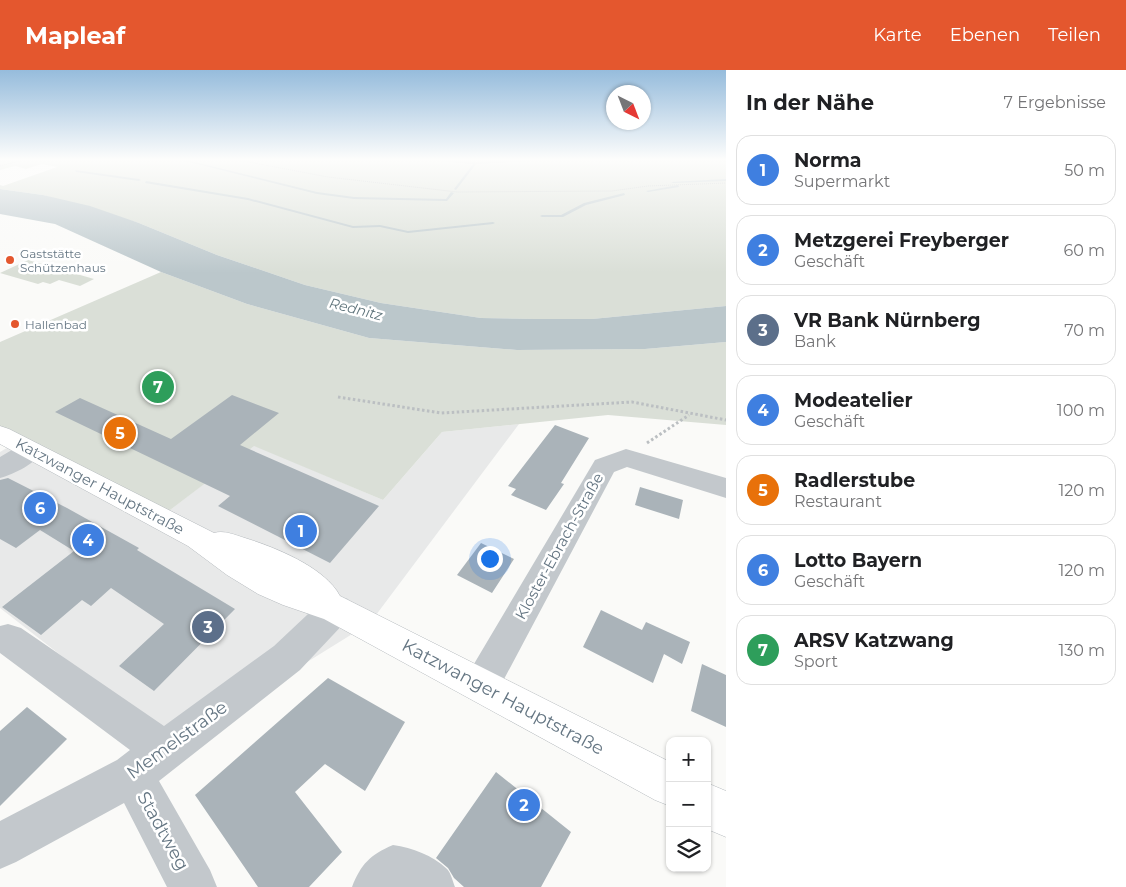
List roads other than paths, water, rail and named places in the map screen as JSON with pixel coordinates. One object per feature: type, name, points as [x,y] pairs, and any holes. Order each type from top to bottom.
[{"type":"main road","name":"Katzwanger Hauptstraße","points":[[0,434],[199,538],[226,559],[258,578],[281,590],[336,609],[666,783]]},
{"type":"main road","points":[[711,807],[726,815]]},
{"type":"street","points":[[0,469],[31,450]]},
{"type":"street","name":"Kloster-Ebrach-Straße","points":[[481,686],[604,466],[626,458],[726,488]]},
{"type":"street","name":"Memelstraße","points":[[0,846],[148,762],[286,658],[336,609]]},
{"type":"street","points":[[8,639],[148,762]]},
{"type":"street","name":"Stadtweg","points":[[148,762],[193,887]]},
{"type":"street","points":[[376,887],[393,869],[409,870],[431,887]]},
{"type":"water","name":"Rednitz","points":[[0,197],[52,197],[90,206],[139,223],[217,255],[305,285],[381,303],[481,318],[592,319],[726,306],[726,342],[645,349],[517,350],[369,338],[247,304],[161,272],[55,224],[0,214]]},
{"type":"waterway","points":[[237,197],[353,227],[380,226],[408,232],[493,223]]},
{"type":"waterway","points":[[348,197],[447,200],[449,197]]},
{"type":"waterway","points":[[542,216],[562,216],[585,204],[612,197]]},
{"type":"place","name":"Gaststätte Schützenhaus","points":[[10,260]]},
{"type":"place","name":"Hallenbad","points":[[15,324]]},
{"type":"place","name":"ARSV Katzwang","points":[[158,387]]},
{"type":"place","name":"Radlerstube","points":[[120,433]]},
{"type":"place","name":"Lotto Bayern","points":[[40,508]]},
{"type":"place","name":"Norma","points":[[301,531]]},
{"type":"place","name":"Modeatelier","points":[[88,540]]},
{"type":"place","name":"VR Bank Nürnberg","points":[[208,627]]},
{"type":"place","name":"Metzgerei Freyberger","points":[[524,805]]}]
